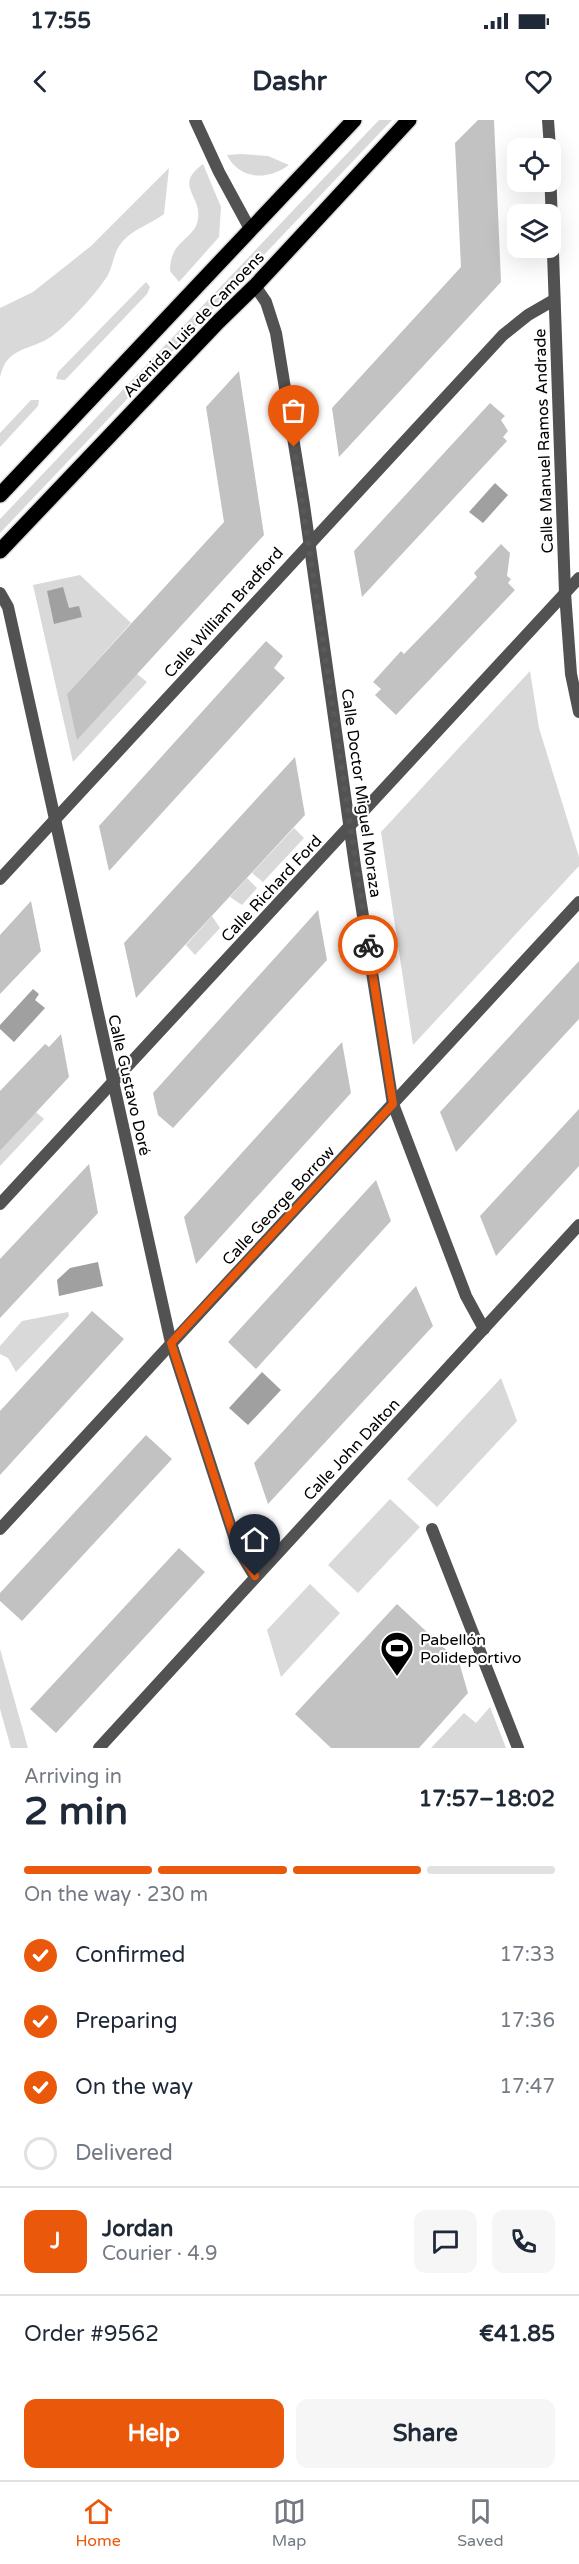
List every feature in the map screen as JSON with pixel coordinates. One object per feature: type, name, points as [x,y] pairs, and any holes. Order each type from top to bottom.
[{"type":"main road","name":"Avenida Luis de Camoens","points":[[0,495],[354,120]]},
{"type":"main road","name":"Avenida Luis de Camoens","points":[[0,551],[255,286],[409,120]]},
{"type":"street","points":[[195,120],[219,172],[250,229]]},
{"type":"street","points":[[548,120],[549,138]]},
{"type":"street","name":"Calle Manuel Ramos Andrade","points":[[551,192],[565,593],[572,674],[579,712]]},
{"type":"street","name":"Calle Doctor Miguel Moraza","points":[[255,286],[266,302],[273,321],[393,1104],[470,1307],[484,1329]]},
{"type":"street","name":"Calle William Bradford","points":[[0,879],[308,543],[509,329],[554,300]]},
{"type":"street","name":"Calle Richard Ford","points":[[0,1204],[579,578]]},
{"type":"street","name":"Calle Gustavo Doré","points":[[0,593],[8,607],[171,1343],[238,1549],[255,1576]]},
{"type":"street","name":"Calle George Borrow","points":[[0,1529],[579,902]]},
{"type":"street","name":"Calle John Dalton","points":[[99,1748],[579,1226]]},
{"type":"street","points":[[432,1529],[518,1748]]},
{"type":"shaded area","points":[[379,120],[392,120],[0,533],[0,519]]},
{"type":"shaded area","points":[[227,155],[268,156],[289,165],[264,175],[247,174],[239,170]]},
{"type":"shaded area","points":[[203,164],[221,207],[219,237],[179,282],[170,271],[171,260],[178,246],[196,226],[198,211],[189,185],[194,172]]},
{"type":"shaded area","points":[[169,168],[164,214],[126,237],[117,250],[108,275],[82,308],[52,336],[21,350],[8,359],[0,377],[0,308],[33,292],[91,246]]},
{"type":"shaded area","points":[[146,282],[150,287],[147,294],[65,380],[56,379],[58,372]]},
{"type":"shaded area","points":[[31,400],[39,400],[38,406],[0,447],[0,433]]},
{"type":"shaded area","points":[[495,483],[508,495],[483,523],[469,512]]},
{"type":"shaded area","points":[[80,575],[131,623],[67,694],[137,674],[147,682],[73,762],[33,585]]},
{"type":"shaded area","points":[[63,587],[69,608],[79,606],[82,617],[54,624],[47,591]]},
{"type":"shaded area","points":[[530,671],[539,728],[579,857],[579,866],[413,1045],[381,832]]},
{"type":"shaded area","points":[[294,828],[304,838],[263,882],[252,873]]},
{"type":"shaded area","points":[[247,878],[257,888],[242,905],[230,897]]},
{"type":"shaded area","points":[[212,916],[220,928],[195,955],[186,945]]},
{"type":"shaded area","points":[[33,989],[39,994],[35,1000],[45,1008],[14,1042],[0,1029],[0,1025]]},
{"type":"shaded area","points":[[36,1112],[44,1119],[0,1166],[0,1151]]},
{"type":"shaded area","points":[[98,1262],[103,1286],[59,1296],[57,1280],[70,1268]]},
{"type":"shaded area","points":[[68,1312],[69,1316],[16,1372],[8,1358],[0,1354],[0,1346],[22,1321]]},
{"type":"shaded area","points":[[262,1372],[281,1390],[248,1425],[229,1408]]},
{"type":"shaded area","points":[[501,1378],[517,1421],[437,1507],[407,1479]]},
{"type":"shaded area","points":[[390,1499],[420,1527],[358,1593],[328,1565]]},
{"type":"shaded area","points":[[310,1584],[340,1613],[281,1677],[267,1630]]},
{"type":"shaded area","points":[[0,1649],[28,1748],[11,1748],[0,1709]]},
{"type":"shaded area","points":[[490,1707],[506,1748],[431,1748],[464,1713],[476,1723]]},
{"type":"building","points":[[478,120],[494,120],[501,282],[339,457],[332,408],[461,267],[455,143]]},
{"type":"building","points":[[239,371],[264,535],[77,740],[67,694],[224,522],[206,407]]},
{"type":"building","points":[[490,403],[505,416],[501,420],[508,431],[503,437],[507,441],[362,597],[354,551]]},
{"type":"building","points":[[501,544],[510,553],[507,576],[511,579],[508,583],[515,590],[396,715],[375,695],[381,689],[373,682],[401,651],[404,654],[477,577],[474,573]]},
{"type":"building","points":[[266,641],[283,656],[274,668],[285,678],[109,871],[99,826]]},
{"type":"building","points":[[295,757],[305,815],[136,998],[124,943]]},
{"type":"building","points":[[31,901],[41,951],[0,994],[0,935]]},
{"type":"building","points":[[318,910],[327,960],[173,1128],[158,1115],[153,1093]]},
{"type":"building","points":[[579,961],[579,1019],[456,1152],[440,1112]]},
{"type":"building","points":[[61,1034],[69,1077],[0,1151],[0,1091],[45,1044],[49,1047]]},
{"type":"building","points":[[342,1042],[351,1093],[196,1264],[184,1217]]},
{"type":"building","points":[[579,1109],[579,1166],[496,1256],[480,1216]]},
{"type":"building","points":[[89,1164],[98,1213],[0,1318],[0,1259]]},
{"type":"building","points":[[376,1180],[391,1221],[256,1369],[228,1342]]},
{"type":"building","points":[[416,1286],[433,1326],[268,1504],[254,1463]]},
{"type":"building","points":[[92,1311],[124,1339],[0,1475],[0,1411]]},
{"type":"building","points":[[146,1435],[172,1459],[22,1621],[0,1601],[0,1593]]},
{"type":"building","points":[[179,1548],[205,1572],[56,1733],[30,1709]]},
{"type":"building","name":"Pabellón Polideportivo","points":[[397,1604],[459,1662],[468,1693],[419,1748],[331,1748],[295,1714]]},
{"type":"way so far","points":[[294,447],[368,945]]},
{"type":"place","name":"Pabellón Polideportivo","points":[[397,1677]]},
{"type":"route","points":[[255,1576],[238,1549],[171,1343],[393,1104],[368,945]]}]
